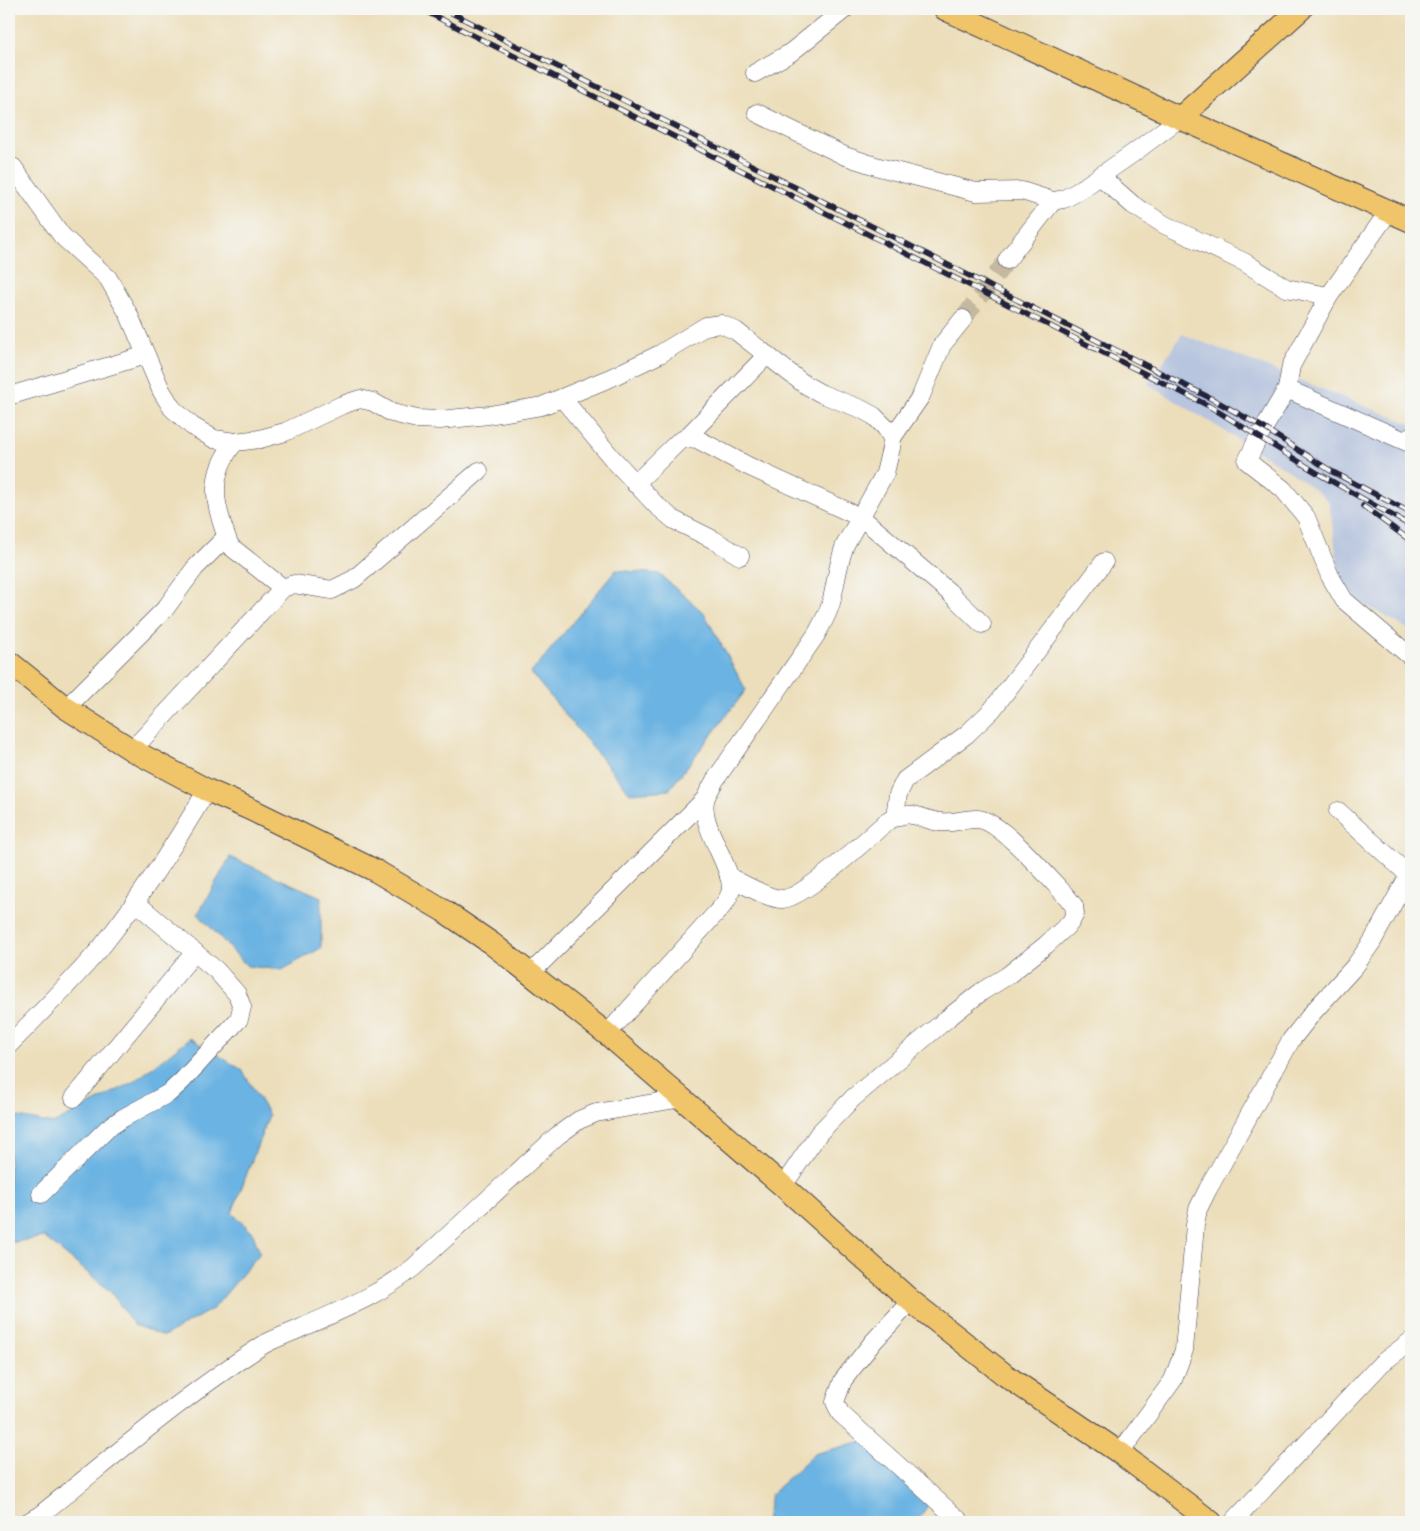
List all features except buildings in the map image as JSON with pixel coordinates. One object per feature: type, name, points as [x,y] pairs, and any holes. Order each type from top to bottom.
[{"type":"main road","points":[[945,9],[1180,118],[1411,221]]},
{"type":"main road","points":[[1180,118],[1301,9]]},
{"type":"main road","points":[[9,662],[66,708],[132,750],[208,790],[376,871],[444,911],[491,943],[607,1034],[783,1186],[911,1301],[1004,1375],[1120,1453],[1211,1522]]},
{"type":"street","points":[[755,73],[790,53],[845,9]]},
{"type":"street","points":[[757,113],[845,156],[879,167],[976,192],[1022,191],[1052,201],[1064,199],[1100,176],[1180,118]]},
{"type":"street","points":[[13,167],[62,236],[108,278],[130,315],[161,390],[172,408],[192,426],[214,439],[235,442],[260,439],[285,432],[342,405],[360,399],[373,402],[392,413],[418,419],[440,420],[489,415],[542,406],[610,378],[660,354],[706,326],[721,324],[736,331],[804,384],[822,394],[874,416],[886,428],[892,438]]},
{"type":"street","points":[[1100,176],[1133,205],[1165,225],[1244,262],[1286,288],[1329,296]]},
{"type":"street","points":[[1008,260],[1052,201]]},
{"type":"street","points":[[1389,211],[1329,296],[1292,366],[1287,389],[1258,438],[1247,461],[1283,489],[1306,517],[1330,576],[1344,600],[1411,657]]},
{"type":"street","points":[[530,974],[705,799],[715,780],[816,635],[825,618],[835,588],[841,557],[846,545],[885,474],[892,438],[921,396],[942,345],[963,319]]},
{"type":"street","points":[[9,396],[146,355]]},
{"type":"street","points":[[635,484],[678,442],[686,438],[767,356]]},
{"type":"street","points":[[1287,389],[1407,442],[1411,436]]},
{"type":"street","points":[[562,398],[635,484],[656,505],[674,520],[714,540],[740,556]]},
{"type":"street","points":[[686,438],[697,439],[709,444],[748,466],[862,518],[949,592],[982,624]]},
{"type":"street","points":[[235,442],[224,455],[217,475],[216,505],[226,537],[230,546],[283,588]]},
{"type":"street","points":[[132,750],[283,588],[294,584],[332,590],[348,583],[479,471]]},
{"type":"street","points":[[66,708],[165,609],[195,568],[226,537]]},
{"type":"street","points":[[895,817],[898,794],[905,780],[979,724],[992,710],[1104,562]]},
{"type":"street","points":[[9,1044],[101,947],[166,857],[208,790]]},
{"type":"street","points":[[607,1034],[717,912],[731,893],[729,877],[707,823],[704,810],[705,799]]},
{"type":"street","points":[[1120,1453],[1173,1380],[1184,1350],[1195,1225],[1198,1209],[1208,1189],[1291,1040],[1314,1011],[1355,966],[1372,942],[1411,874],[1338,812]]},
{"type":"street","points":[[729,877],[773,897],[782,899],[806,888],[895,817],[904,814],[914,814],[944,823],[978,818],[990,822],[1003,831],[1067,896],[1074,906],[1075,914],[1070,922],[1046,946],[948,1018],[838,1112],[819,1133],[783,1186]]},
{"type":"street","points":[[41,1194],[108,1128],[169,1093],[239,1019],[242,1007],[237,994],[217,971],[135,902]]},
{"type":"street","points":[[74,1098],[195,952]]},
{"type":"street","points":[[38,1520],[173,1409],[222,1372],[266,1344],[374,1295],[395,1282],[414,1267],[557,1136],[579,1120],[596,1112],[682,1098]]},
{"type":"street","points":[[911,1301],[873,1342],[843,1380],[835,1402],[840,1413],[961,1522]]},
{"type":"street","points":[[1233,1522],[1382,1363],[1411,1341]]},
{"type":"shaded area","points":[[1182,334],[1411,424],[1411,631],[1360,602],[1340,582],[1329,501],[1291,472],[1148,384]]},
{"type":"water","points":[[616,570],[659,574],[704,613],[746,690],[669,790],[630,793],[531,673]]},
{"type":"water","points":[[230,857],[321,897],[321,948],[282,970],[247,966],[198,914]]},
{"type":"water","points":[[190,1038],[242,1070],[269,1115],[232,1213],[252,1232],[260,1253],[214,1308],[164,1336],[134,1325],[110,1291],[44,1237],[9,1243],[9,1115],[53,1124],[135,1081]]},
{"type":"water","points":[[863,1441],[930,1503],[916,1522],[766,1522],[771,1494],[814,1454]]},
{"type":"tunnel","points":[[963,319],[1007,260]]},
{"type":"railway","points":[[421,9],[1209,406],[1319,474],[1411,526]]},
{"type":"railway","points":[[444,9],[1216,401],[1264,428],[1331,471],[1411,513]]},
{"type":"railway","points":[[1363,506],[1411,541]]}]
